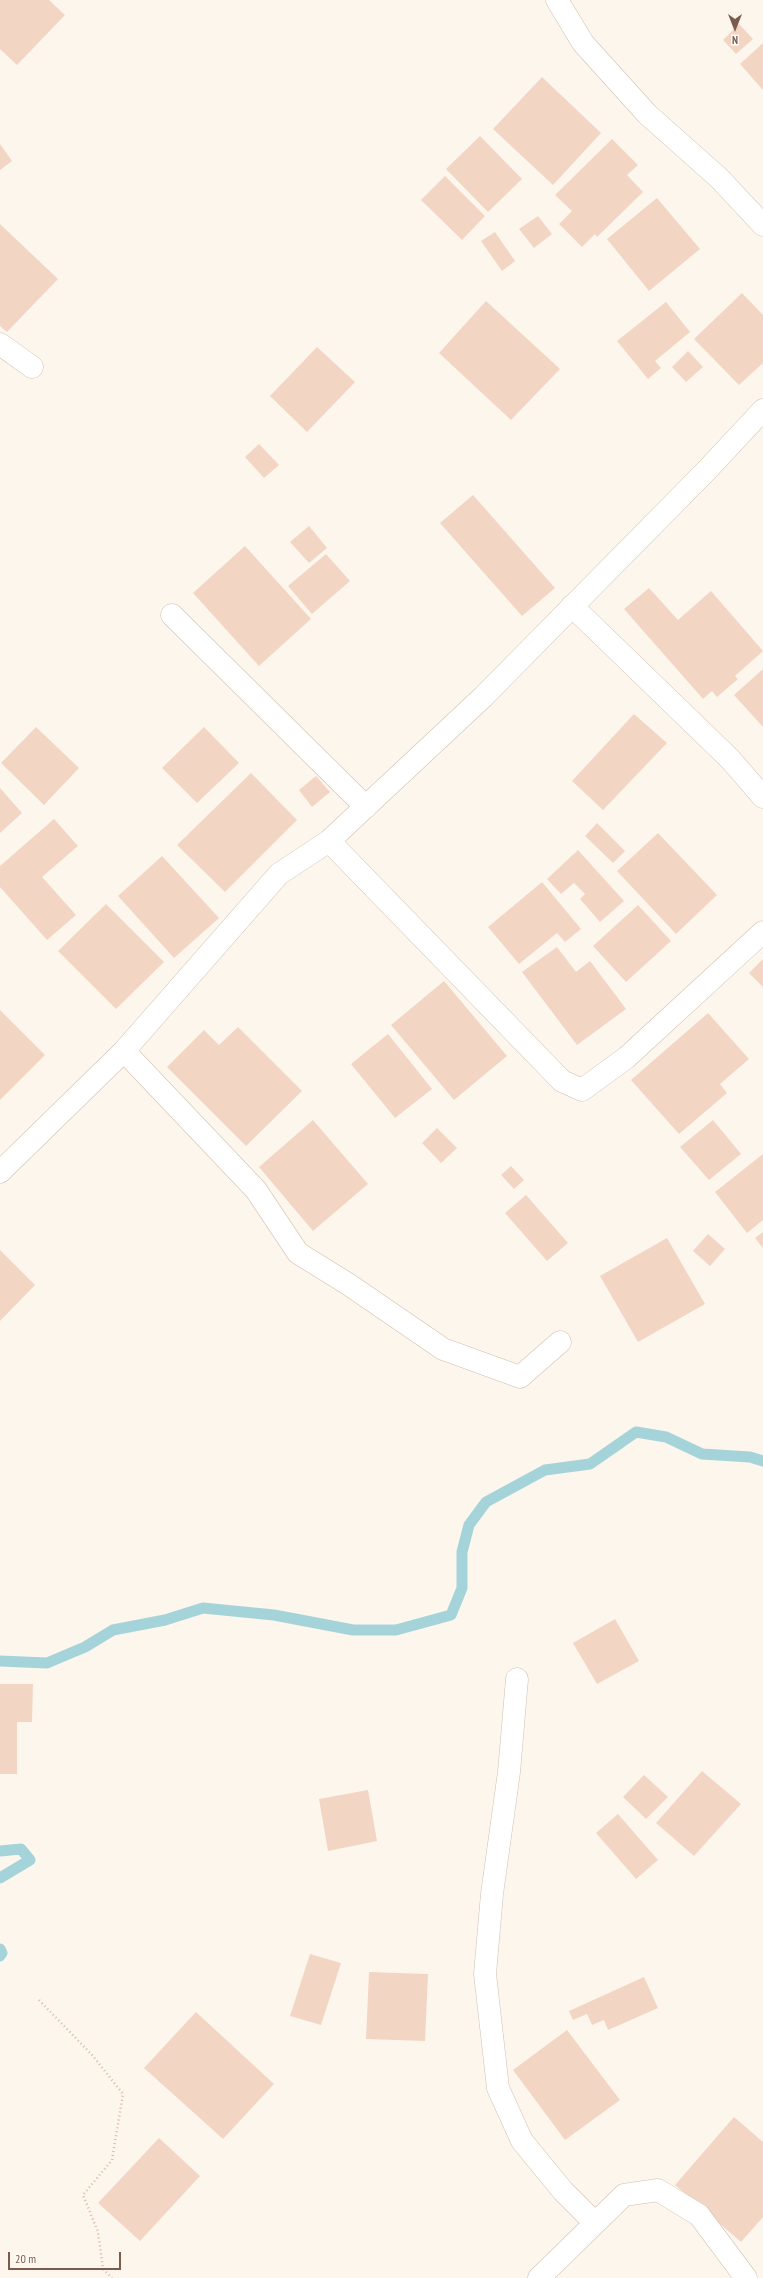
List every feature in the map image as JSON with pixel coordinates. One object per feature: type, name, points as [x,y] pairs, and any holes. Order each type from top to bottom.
[{"type":"street","points":[[558,0],[583,43],[642,108],[719,178],[763,225]]},
{"type":"street","points":[[0,344],[32,367]]},
{"type":"street","points":[[0,1172],[124,1051],[279,874],[329,841],[483,697],[763,410]]},
{"type":"street","points":[[572,606],[730,759],[763,797]]},
{"type":"street","points":[[172,615],[366,807]]},
{"type":"street","points":[[329,841],[562,1081],[582,1090],[626,1058],[763,932]]},
{"type":"street","points":[[124,1051],[256,1190],[298,1253],[348,1284],[443,1349],[520,1377],[560,1342]]},
{"type":"street","points":[[517,1679],[509,1772],[492,1894],[485,1974],[498,2088],[522,2141],[563,2191],[595,2223]]},
{"type":"street","points":[[539,2278],[624,2195],[658,2190],[698,2215],[746,2278]]},
{"type":"path","points":[[39,2000],[93,2056],[123,2094],[112,2160],[83,2195],[98,2232],[103,2269],[112,2278]]},
{"type":"building","points":[[0,0],[49,0],[65,15],[17,65],[0,49]]},
{"type":"building","points":[[739,24],[753,39],[736,54],[723,40]]},
{"type":"building","points":[[763,43],[763,90],[740,64]]},
{"type":"building","points":[[542,77],[601,133],[553,185],[493,129]]},
{"type":"building","points":[[480,136],[522,179],[488,212],[446,169]]},
{"type":"building","points":[[612,139],[638,165],[627,175],[643,192],[597,237],[595,234],[582,247],[559,224],[572,211],[555,195]]},
{"type":"building","points":[[0,144],[12,161],[0,170]]},
{"type":"building","points":[[445,176],[485,216],[462,240],[421,200]]},
{"type":"building","points":[[657,198],[700,249],[649,291],[607,239]]},
{"type":"building","points":[[538,216],[552,234],[534,248],[519,229]]},
{"type":"building","points":[[0,224],[58,279],[7,332],[0,326]]},
{"type":"building","points":[[495,232],[515,261],[502,271],[481,241]]},
{"type":"building","points":[[742,293],[763,315],[763,363],[739,385],[694,339]]},
{"type":"building","points":[[486,301],[560,369],[511,420],[439,353]]},
{"type":"building","points":[[666,302],[690,332],[655,361],[661,368],[648,379],[617,341]]},
{"type":"building","points":[[317,347],[355,382],[307,432],[270,396]]},
{"type":"building","points":[[688,351],[703,367],[686,382],[672,367]]},
{"type":"building","points":[[259,444],[279,465],[264,478],[245,457]]},
{"type":"building","points":[[473,495],[555,588],[522,616],[440,523]]},
{"type":"building","points":[[309,526],[327,548],[309,563],[290,542]]},
{"type":"building","points":[[245,546],[311,619],[259,666],[193,593]]},
{"type":"building","points":[[326,554],[350,581],[312,614],[288,586]]},
{"type":"building","points":[[649,588],[678,620],[711,591],[763,651],[735,676],[738,679],[717,697],[712,691],[703,699],[624,609]]},
{"type":"building","points":[[763,669],[763,727],[734,695]]},
{"type":"building","points":[[634,714],[667,743],[603,810],[572,781]]},
{"type":"building","points":[[36,727],[79,768],[44,805],[1,763]]},
{"type":"building","points":[[204,727],[239,763],[197,803],[162,768]]},
{"type":"building","points":[[251,773],[297,820],[225,892],[177,845]]},
{"type":"building","points":[[316,776],[330,792],[312,807],[299,790]]},
{"type":"building","points":[[0,788],[22,813],[0,833]]},
{"type":"building","points":[[54,819],[78,846],[42,877],[76,915],[47,940],[0,887],[0,866]]},
{"type":"building","points":[[597,823],[625,851],[613,863],[585,836]]},
{"type":"building","points":[[658,833],[717,895],[676,934],[617,871]]},
{"type":"building","points":[[578,850],[624,901],[600,922],[580,899],[585,894],[574,883],[561,894],[547,879]]},
{"type":"building","points":[[162,856],[219,918],[174,958],[118,896]]},
{"type":"building","points":[[542,882],[581,929],[565,942],[557,933],[519,964],[488,927]]},
{"type":"building","points":[[106,904],[164,962],[116,1009],[58,951]]},
{"type":"building","points":[[638,905],[671,941],[626,982],[593,946]]},
{"type":"building","points":[[557,947],[576,972],[590,961],[626,1009],[577,1045],[522,972]]},
{"type":"building","points":[[763,959],[763,987],[749,973]]},
{"type":"building","points":[[444,981],[507,1056],[454,1100],[391,1025]]},
{"type":"building","points":[[0,1010],[45,1055],[0,1100]]},
{"type":"building","points":[[708,1013],[749,1059],[720,1084],[727,1093],[679,1134],[631,1080]]},
{"type":"building","points":[[238,1027],[302,1091],[246,1146],[167,1067],[204,1030],[219,1045]]},
{"type":"building","points":[[388,1034],[432,1089],[395,1118],[351,1064]]},
{"type":"building","points":[[313,1120],[368,1184],[313,1231],[259,1167]]},
{"type":"building","points":[[713,1120],[741,1154],[709,1180],[680,1147]]},
{"type":"building","points":[[437,1128],[457,1148],[441,1163],[422,1143]]},
{"type":"building","points":[[763,1154],[763,1220],[747,1233],[715,1192]]},
{"type":"building","points":[[511,1166],[524,1180],[514,1189],[501,1175]]},
{"type":"building","points":[[526,1195],[568,1243],[547,1261],[505,1213]]},
{"type":"building","points":[[763,1232],[763,1248],[755,1238]]},
{"type":"building","points":[[708,1234],[725,1249],[710,1266],[693,1251]]},
{"type":"building","points":[[667,1238],[705,1304],[638,1342],[600,1276]]},
{"type":"building","points":[[0,1250],[35,1285],[0,1321]]},
{"type":"building","points":[[615,1619],[639,1661],[597,1684],[573,1643]]},
{"type":"building","points":[[0,1684],[33,1684],[32,1722],[17,1722],[17,1774],[0,1774]]},
{"type":"building","points":[[702,1771],[741,1804],[694,1856],[656,1823]]},
{"type":"building","points":[[644,1775],[668,1797],[646,1819],[623,1797]]},
{"type":"building","points":[[368,1790],[377,1841],[328,1851],[319,1799]]},
{"type":"building","points":[[618,1814],[658,1860],[636,1879],[596,1833]]},
{"type":"building","points":[[310,1954],[341,1963],[321,2025],[290,2016]]},
{"type":"building","points":[[369,1972],[428,1974],[425,2041],[366,2039]]},
{"type":"building","points":[[644,1977],[658,2008],[608,2030],[604,2020],[592,2025],[587,2014],[573,2020],[569,2011]]},
{"type":"building","points":[[196,2012],[274,2084],[223,2139],[144,2068]]},
{"type":"building","points":[[567,2030],[620,2100],[565,2140],[513,2070]]},
{"type":"building","points":[[734,2117],[763,2142],[763,2217],[741,2242],[675,2185]]},
{"type":"building","points":[[159,2138],[200,2176],[140,2241],[98,2203]]},
{"type":"waterway","points":[[0,1661],[47,1663],[85,1647],[113,1630],[165,1620],[203,1608],[274,1615],[353,1630],[396,1630],[451,1615],[462,1588],[462,1552],[469,1525],[486,1502],[545,1470],[590,1464],[636,1432],[666,1437],[702,1454],[750,1457],[763,1461]]},
{"type":"waterway","points":[[0,1851],[21,1849],[30,1860],[0,1878]]},
{"type":"waterway","points":[[0,1949],[2,1953],[0,1956]]}]
